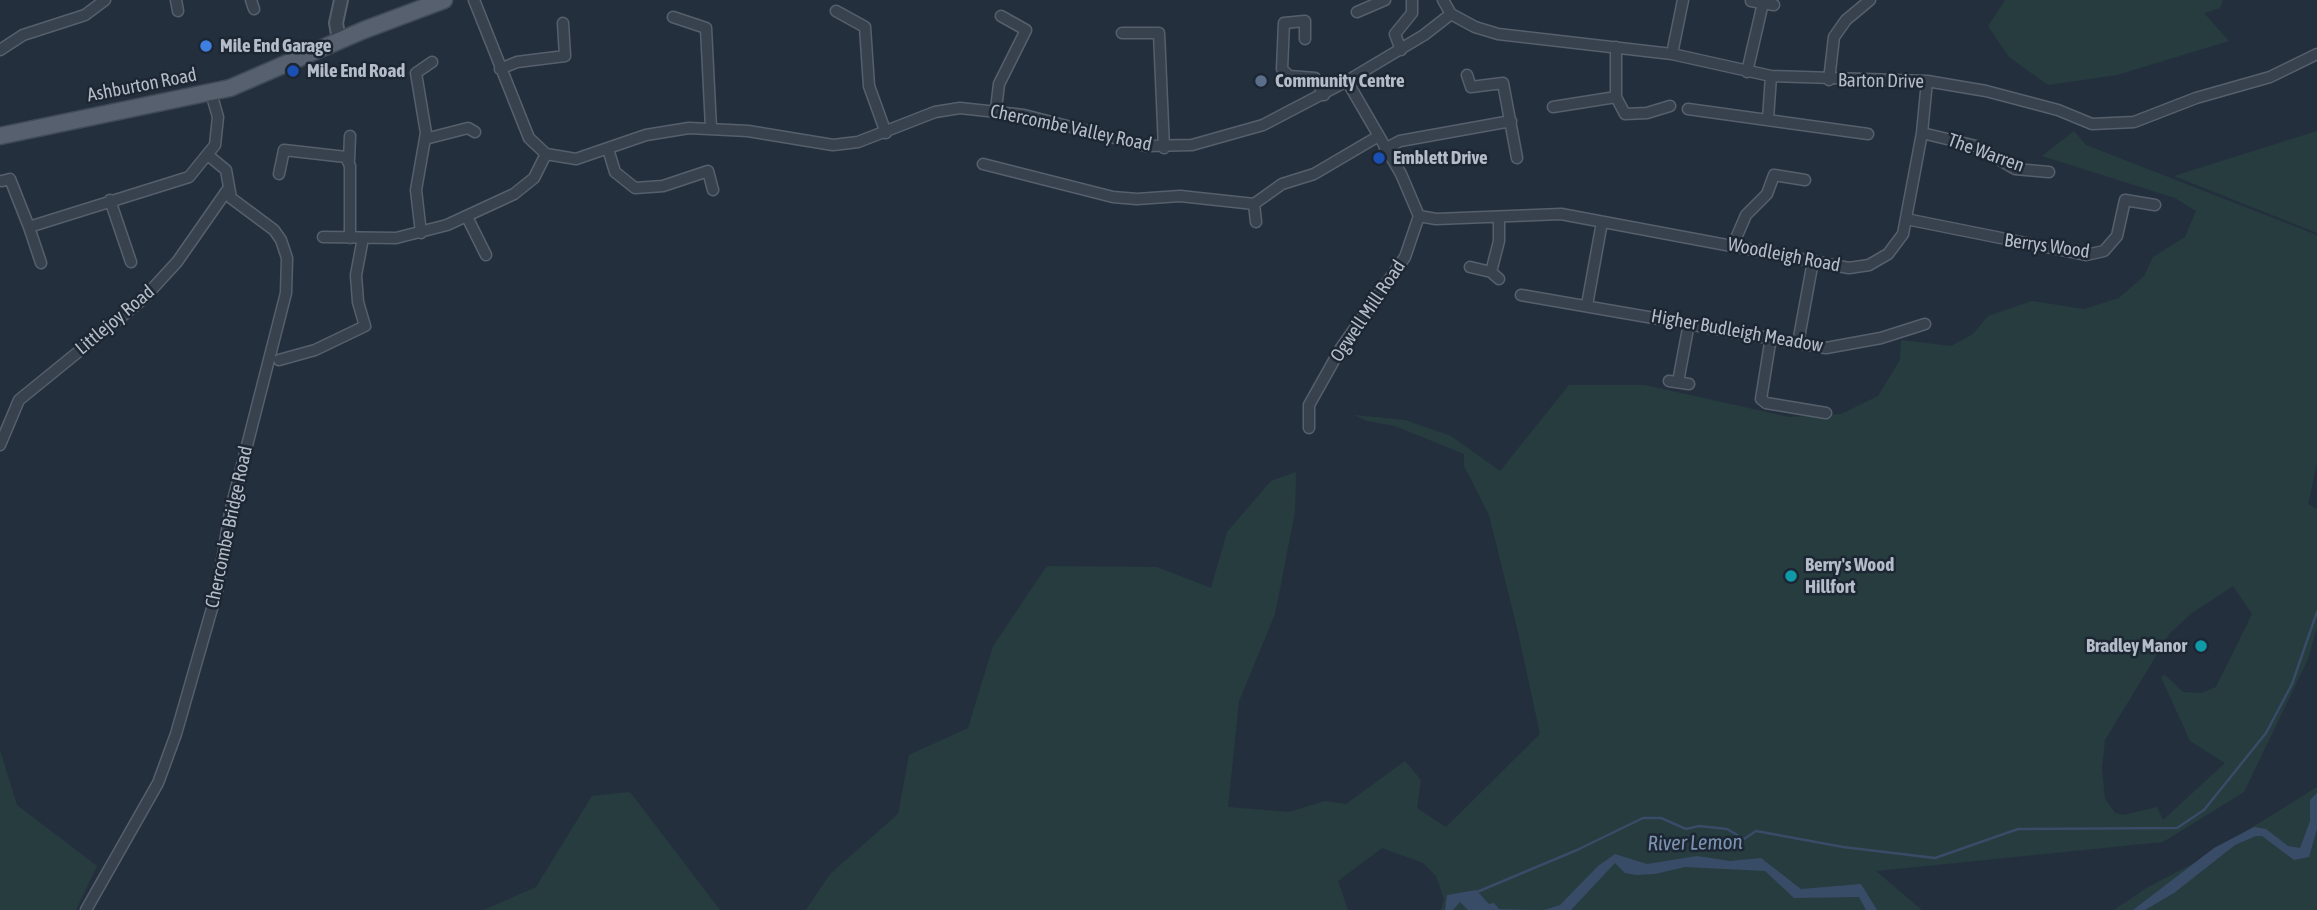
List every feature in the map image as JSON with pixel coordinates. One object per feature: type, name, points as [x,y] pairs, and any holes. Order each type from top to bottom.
[{"type":"main road","name":"Ashburton Road","points":[[0,136],[211,93],[243,84],[339,40],[444,0]]},
{"type":"street","points":[[0,50],[23,35],[85,15],[106,0]]},
{"type":"street","points":[[176,0],[178,11]]},
{"type":"street","points":[[339,40],[336,23],[341,0]]},
{"type":"street","points":[[323,237],[396,238],[421,233],[467,217],[525,186],[534,178],[546,154],[537,148],[523,128],[474,0]]},
{"type":"street","points":[[1357,12],[1385,0]]},
{"type":"street","points":[[1401,50],[1395,34],[1412,13],[1412,0]]},
{"type":"street","points":[[1419,216],[1401,174],[1346,81],[1401,50],[1451,14],[1443,0]]},
{"type":"street","points":[[1672,54],[1683,0]]},
{"type":"street","points":[[1829,80],[1834,37],[1846,20],[1870,0]]},
{"type":"street","points":[[1747,72],[1769,4],[1751,1]]},
{"type":"street","points":[[836,11],[865,27],[869,86],[886,133]]},
{"type":"street","name":"Barton Drive","points":[[1451,14],[1475,27],[1498,34],[1672,54],[1771,76],[1829,80],[1927,81],[1986,91],[2058,110],[2092,124],[2134,122],[2196,98],[2270,77],[2317,54]]},
{"type":"street","points":[[996,110],[1002,76],[1026,30],[1000,16]]},
{"type":"street","points":[[673,17],[706,28],[711,128]]},
{"type":"street","points":[[1305,39],[1305,21],[1284,23],[1282,69],[1289,76],[1315,78],[1324,95]]},
{"type":"street","points":[[500,69],[517,62],[565,56],[563,23]]},
{"type":"street","points":[[1122,33],[1159,33],[1164,148]]},
{"type":"street","points":[[1616,47],[1616,97],[1621,109],[1631,115],[1673,105]]},
{"type":"street","points":[[421,233],[416,190],[425,139],[416,73],[432,61]]},
{"type":"street","points":[[1467,75],[1471,87],[1503,83],[1517,158]]},
{"type":"street","points":[[1768,119],[1771,76]]},
{"type":"street","name":"Chercombe Valley Road","points":[[546,154],[576,159],[646,135],[689,128],[711,128],[833,145],[858,142],[935,112],[960,108],[996,110],[1164,148],[1192,145],[1240,134],[1324,95],[1346,81]]},
{"type":"street","name":"Woodleigh Road","points":[[1419,216],[1436,219],[1561,214],[1849,268],[1869,265],[1896,245],[1906,219],[1922,133],[1927,81]]},
{"type":"street","points":[[29,227],[189,177],[209,156],[218,134],[218,117],[211,93]]},
{"type":"street","points":[[1553,107],[1616,97]]},
{"type":"street","points":[[1688,109],[1868,134]]},
{"type":"street","points":[[1385,149],[1400,141],[1511,121]]},
{"type":"street","points":[[425,139],[468,128],[475,132]]},
{"type":"street","name":"The Warren","points":[[1922,133],[1976,146],[2015,169],[2049,172]]},
{"type":"street","points":[[350,136],[350,238]]},
{"type":"street","points":[[983,164],[1114,197],[1137,199],[1180,196],[1254,204],[1282,184],[1314,174],[1377,136]]},
{"type":"street","points":[[608,149],[615,172],[635,188],[663,186],[708,172],[713,190]]},
{"type":"street","points":[[279,174],[284,150],[341,156],[349,160]]},
{"type":"street","name":"Chercombe Bridge Road","points":[[86,910],[158,783],[176,734],[217,591],[230,512],[286,293],[287,258],[281,240],[274,230],[231,198],[226,170],[209,156]]},
{"type":"street","points":[[1733,245],[1746,215],[1767,194],[1774,175],[1805,180]]},
{"type":"street","points":[[2,181],[10,179],[41,264]]},
{"type":"street","name":"Littlejoy Road","points":[[0,445],[19,400],[142,300],[177,262],[228,189]]},
{"type":"street","points":[[110,200],[131,262]]},
{"type":"street","name":"Berrys Wood","points":[[1906,219],[2086,256],[2104,251],[2117,236],[2125,200],[2155,205]]},
{"type":"street","points":[[1254,204],[1256,222]]},
{"type":"street","name":"Ogwell Mill Road","points":[[1309,428],[1308,405],[1341,348],[1405,257],[1419,216]]},
{"type":"street","points":[[467,217],[486,255]]},
{"type":"street","points":[[1470,267],[1495,275],[1500,242],[1499,217]]},
{"type":"street","points":[[1587,305],[1602,222]]},
{"type":"street","points":[[279,360],[315,350],[365,326],[358,302],[356,275],[363,238]]},
{"type":"street","points":[[1798,343],[1813,261]]},
{"type":"street","points":[[1547,299],[1549,287]]},
{"type":"street","name":"Higher Budleigh Meadow","points":[[1521,295],[1798,343],[1838,347],[1925,324]]},
{"type":"street","points":[[1679,383],[1689,323]]},
{"type":"street","points":[[1770,337],[1761,399],[1766,403],[1826,413]]},
{"type":"green space","points":[[2005,0],[2223,0],[2220,8],[2204,13],[2229,41],[2117,75],[2048,85],[2009,57],[1988,26]]},
{"type":"green space","points":[[2074,131],[2086,145],[2317,235],[2317,463],[2308,504],[2317,509],[2317,627],[2308,659],[2244,792],[2163,842],[1876,871],[1922,910],[1453,910],[1455,905],[1477,893],[1476,890],[1448,895],[1445,910],[1441,910],[1444,899],[1436,876],[1423,863],[1382,848],[1338,881],[1348,910],[806,910],[830,874],[898,814],[909,755],[968,728],[993,646],[1047,566],[1157,567],[1211,588],[1227,532],[1271,481],[1296,472],[1295,512],[1275,614],[1239,701],[1228,807],[1289,812],[1325,801],[1346,804],[1405,761],[1421,780],[1417,808],[1446,827],[1540,734],[1518,632],[1489,515],[1464,466],[1464,454],[1395,426],[1367,421],[1354,415],[1405,420],[1451,436],[1500,471],[1569,385],[1645,385],[1789,417],[1841,414],[1878,396],[1900,360],[1901,340],[1951,346],[1973,334],[1988,316],[2032,301],[2084,309],[2119,298],[2144,276],[2153,257],[2185,237],[2196,211],[2175,198],[2042,156]],"holes":[[[2233,586],[2252,614],[2216,687],[2201,693],[2183,692],[2165,675],[2161,677],[2190,741],[2225,763],[2163,820],[2157,807],[2123,815],[2115,813],[2105,799],[2102,769],[2105,740],[2170,633],[2192,613]]]},
{"type":"green space","points":[[2317,131],[2317,233],[2174,176]]},
{"type":"green space","points":[[0,750],[17,805],[97,866],[76,910],[0,910]]},
{"type":"green space","points":[[2317,787],[2317,910],[2114,910],[2148,887],[2198,861]]},
{"type":"green space","points":[[630,792],[720,910],[484,910],[536,887],[592,796]]},
{"type":"water","points":[[2317,793],[2317,829],[2309,857],[2294,860],[2262,836],[2256,836],[2235,845],[2174,893],[2145,910],[2133,910],[2214,848],[2254,827],[2266,829],[2288,846],[2300,848],[2310,821],[2310,800]]},
{"type":"water","name":"River Lemon","points":[[1615,854],[1647,864],[1697,856],[1730,861],[1761,858],[1801,889],[1861,884],[1877,910],[1866,910],[1859,897],[1794,898],[1765,871],[1685,867],[1636,875],[1625,873],[1615,863],[1571,910],[1544,910],[1560,905],[1598,866]]},
{"type":"water","points":[[1476,890],[1489,904],[1494,903],[1499,909],[1537,910],[1468,910],[1460,902],[1453,910],[1445,910],[1447,895]]},
{"type":"waterway","points":[[1477,892],[1577,850],[1643,818],[1661,818],[1686,829],[1699,826],[1727,829],[1744,839],[1756,831],[1843,847],[1935,858],[2018,829],[2177,828],[2204,810],[2266,733],[2292,684],[2317,612]]},
{"type":"place","name":"Mile End Garage","points":[[206,46]]},
{"type":"place","name":"Mile End Road","points":[[293,71]]},
{"type":"place","name":"Community Centre","points":[[1261,81]]},
{"type":"place","name":"Emblett Drive","points":[[1379,158]]},
{"type":"place","name":"Berry's Wood Hillfort","points":[[1791,576]]},
{"type":"place","name":"Bradley Manor","points":[[2201,646]]}]
